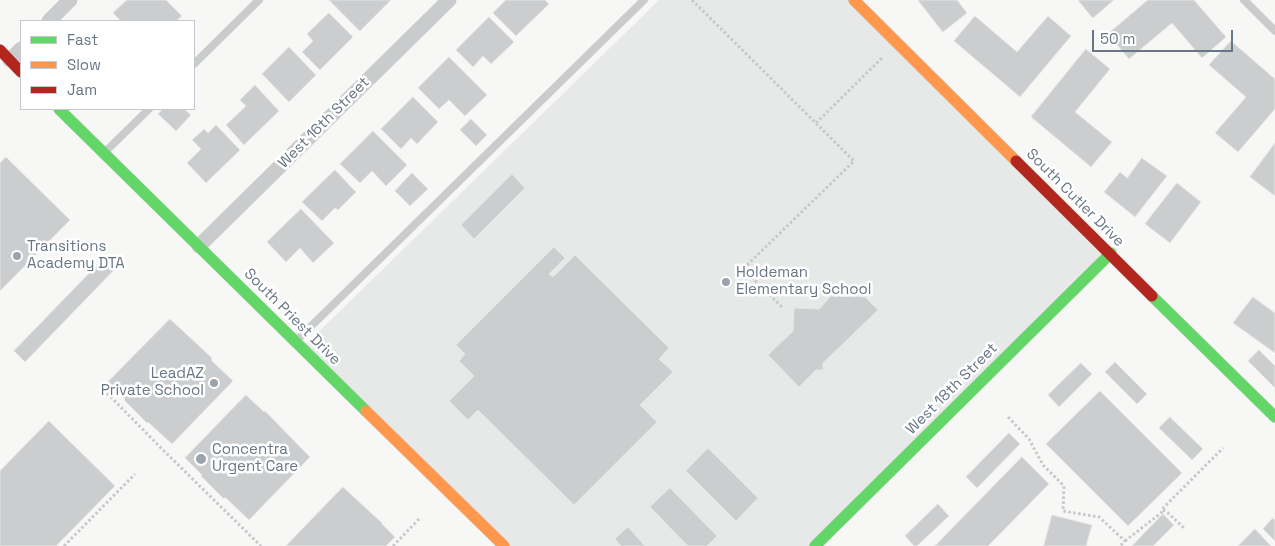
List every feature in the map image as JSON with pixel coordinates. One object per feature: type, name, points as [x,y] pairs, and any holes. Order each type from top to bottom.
[{"type":"street","points":[[50,20],[70,0]]},
{"type":"street","name":"West 16th Street","points":[[199,246],[448,0]]},
{"type":"street","name":"South Cutler Drive","points":[[854,0],[1275,417]]},
{"type":"street","points":[[20,48],[5,55],[20,71]]},
{"type":"street","name":"South Priest Drive","points":[[60,110],[504,546]]},
{"type":"street","name":"West 18th Street","points":[[815,546],[1110,254]]},
{"type":"lane","points":[[195,63],[259,0]]},
{"type":"lane","points":[[296,341],[644,0]]},
{"type":"lane","points":[[1244,0],[1275,31]]},
{"type":"lane","points":[[104,153],[148,110]]},
{"type":"path","points":[[692,0],[854,161],[743,269],[783,308]]},
{"type":"path","points":[[816,123],[886,54]]},
{"type":"path","points":[[100,386],[261,546]]},
{"type":"path","points":[[1008,417],[1028,439],[1043,466],[1064,486],[1063,511],[1099,516],[1125,541]]},
{"type":"path","points":[[1120,546],[1161,513],[1223,448]]},
{"type":"path","points":[[64,546],[135,474]]},
{"type":"path","points":[[1162,510],[1167,512],[1184,528]]},
{"type":"path","points":[[393,546],[420,518]]},
{"type":"shaded area","name":"Holdeman Elementary School","points":[[659,0],[854,0],[1111,253],[815,546],[504,546],[302,348]]},
{"type":"building","points":[[127,0],[166,0],[182,16],[177,20],[120,20],[113,13]]},
{"type":"building","points":[[329,0],[391,0],[360,31]]},
{"type":"building","points":[[506,0],[545,0],[549,4],[516,36],[493,13]]},
{"type":"building","points":[[918,0],[957,0],[967,13],[943,32]]},
{"type":"building","points":[[1078,0],[1114,0],[1093,18]]},
{"type":"building","points":[[1148,0],[1194,0],[1226,37],[1202,58],[1172,23],[1129,59],[1108,34]]},
{"type":"building","points":[[329,13],[353,37],[320,70],[302,52],[313,41],[307,34]]},
{"type":"building","points":[[975,16],[1017,52],[1048,16],[1071,36],[1020,97],[954,41]]},
{"type":"building","points":[[489,17],[514,42],[491,64],[483,56],[473,67],[456,50]]},
{"type":"building","points":[[1231,41],[1275,79],[1275,109],[1238,152],[1215,133],[1246,97],[1209,65]]},
{"type":"building","points":[[289,47],[316,75],[289,102],[262,74]]},
{"type":"building","points":[[1086,49],[1110,69],[1075,112],[1112,142],[1091,167],[1031,117]]},
{"type":"building","points":[[449,57],[487,95],[465,116],[449,100],[439,109],[418,88]]},
{"type":"building","points":[[255,85],[279,111],[244,145],[226,125],[246,106],[240,100]]},
{"type":"building","points":[[413,97],[438,122],[417,144],[411,138],[401,149],[381,129]]},
{"type":"building","points":[[162,110],[185,110],[191,115],[176,131],[158,114]]},
{"type":"building","points":[[471,119],[487,135],[476,146],[460,130]]},
{"type":"building","points":[[216,125],[240,150],[206,183],[187,163],[201,149],[192,140],[204,129],[208,133]]},
{"type":"building","points":[[373,131],[407,165],[386,186],[372,171],[360,183],[340,164]]},
{"type":"building","points":[[1275,143],[1275,196],[1250,177]]},
{"type":"building","name":"Transitions Academy DTA","points":[[6,157],[70,220],[0,291],[0,163]]},
{"type":"building","points":[[1142,158],[1167,176],[1135,217],[1104,192],[1120,172],[1127,178]]},
{"type":"building","points":[[335,170],[356,192],[338,210],[335,208],[322,221],[302,202]]},
{"type":"building","points":[[412,173],[428,189],[410,206],[395,191]]},
{"type":"building","points":[[512,174],[525,188],[474,239],[461,225]]},
{"type":"building","points":[[1177,183],[1201,202],[1170,243],[1145,224]]},
{"type":"building","points":[[301,209],[334,243],[313,263],[300,248],[286,262],[267,242]]},
{"type":"building","points":[[554,247],[565,258],[549,274],[553,277],[575,255],[669,348],[659,359],[673,372],[640,405],[657,422],[574,505],[478,410],[468,420],[449,401],[474,376],[459,361],[465,354],[456,345]]},
{"type":"building","points":[[105,257],[116,268],[25,362],[14,351]]},
{"type":"building","points":[[831,296],[865,297],[878,310],[823,363],[823,370],[816,370],[799,387],[768,355],[793,331],[794,308],[819,309]]},
{"type":"building","points":[[1253,297],[1275,313],[1275,353],[1233,323]]},
{"type":"building","points":[[170,319],[212,358],[211,360],[233,381],[172,444],[147,423],[108,382]]},
{"type":"building","points":[[1259,350],[1275,366],[1275,388],[1248,361]]},
{"type":"building","points":[[1115,362],[1147,394],[1137,404],[1105,372]]},
{"type":"building","points":[[1081,363],[1092,374],[1059,407],[1048,395]]},
{"type":"building","points":[[1100,391],[1182,473],[1128,526],[1046,444]]},
{"type":"building","points":[[246,395],[265,411],[310,457],[249,520],[225,497],[224,499],[185,458]]},
{"type":"building","points":[[1170,417],[1203,449],[1192,460],[1159,428]]},
{"type":"building","points":[[49,421],[115,486],[56,546],[0,546],[0,471]]},
{"type":"building","points":[[1009,433],[1020,444],[977,488],[966,477]]},
{"type":"building","points":[[708,448],[758,498],[736,521],[686,471]]},
{"type":"building","points":[[1022,457],[1049,484],[988,546],[935,546]]},
{"type":"building","points":[[343,487],[395,537],[386,546],[286,546]]},
{"type":"building","points":[[670,488],[717,536],[707,546],[688,546],[650,507]]},
{"type":"building","points":[[938,504],[949,516],[917,546],[914,546],[905,536]]},
{"type":"building","points":[[1163,514],[1174,525],[1153,546],[1132,546]]},
{"type":"building","points":[[1052,515],[1092,525],[1086,546],[1044,546]]},
{"type":"building","points":[[1273,518],[1275,520],[1275,541],[1263,529]]},
{"type":"building","points":[[628,527],[645,546],[621,546],[615,539]]},
{"type":"building","points":[[1255,529],[1271,546],[1238,546]]},
{"type":"traffic: fast","points":[[60,110],[366,411]]},
{"type":"traffic: fast","points":[[815,546],[1111,253]]},
{"type":"traffic: fast","points":[[1152,296],[1275,417]]},
{"type":"traffic: slow","points":[[854,0],[1016,161]]},
{"type":"traffic: slow","points":[[366,411],[504,546]]},
{"type":"traffic: jam","points":[[0,50],[20,71]]},
{"type":"traffic: jam","points":[[1016,161],[1152,296]]},
{"type":"place","name":"Transitions Academy DTA","points":[[17,256]]},
{"type":"place","name":"Holdeman Elementary School","points":[[726,282]]},
{"type":"place","name":"LeadAZ Private School","points":[[214,383]]},
{"type":"place","name":"Concentra Urgent Care","points":[[201,459]]}]
